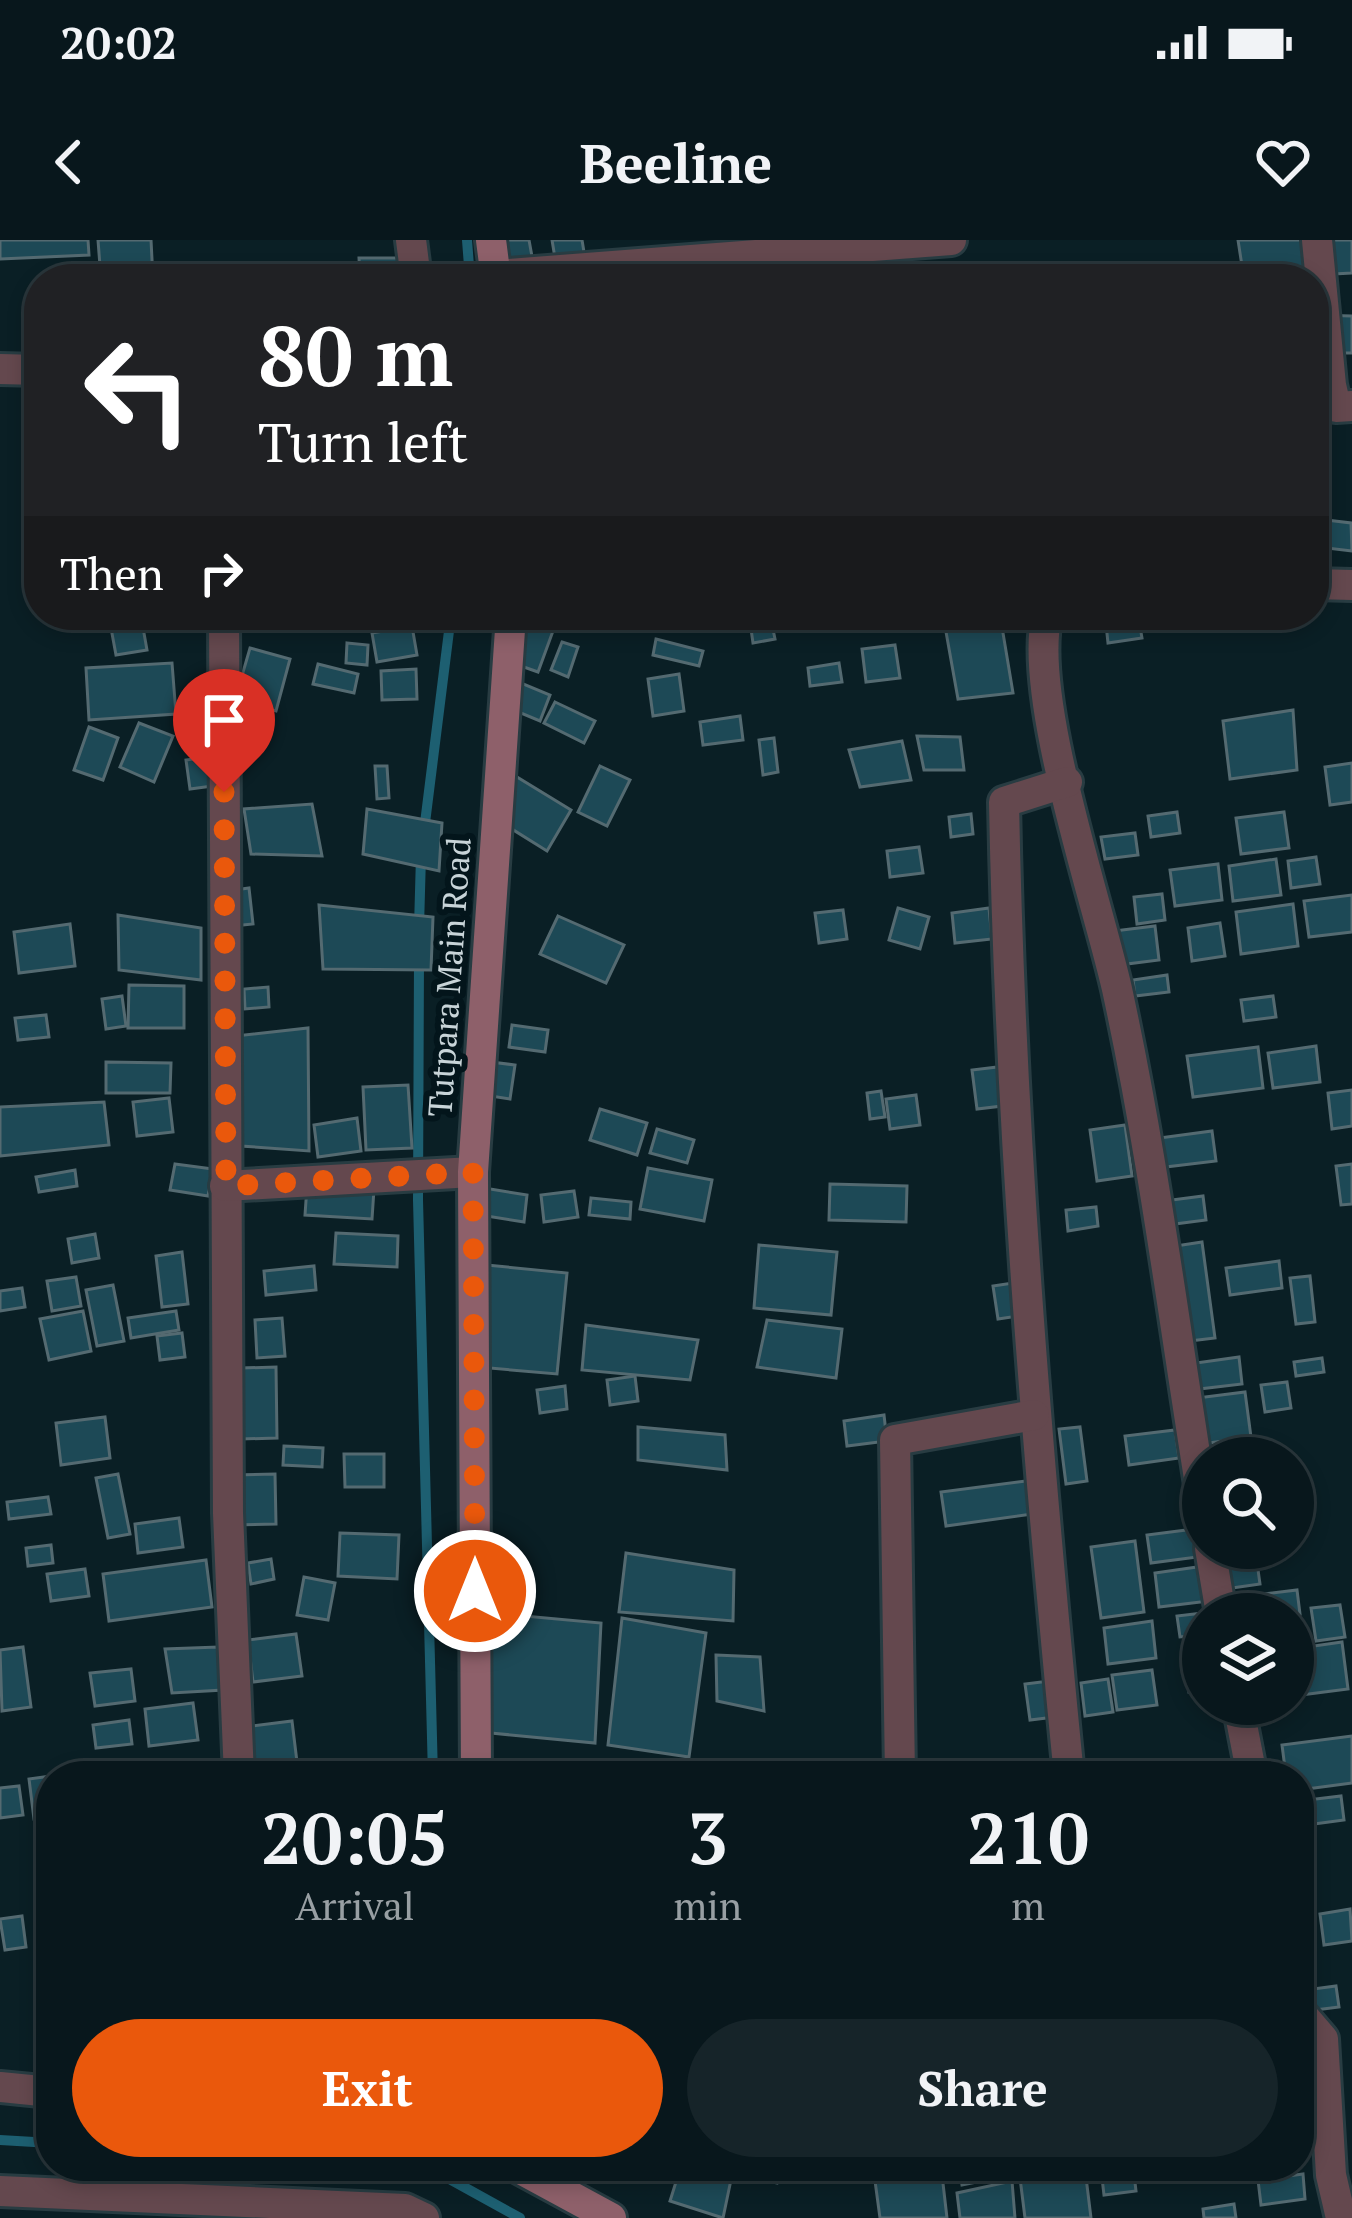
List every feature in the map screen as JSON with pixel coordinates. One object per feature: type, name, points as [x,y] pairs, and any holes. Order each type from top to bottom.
[{"type":"street","points":[[655,264],[950,240]]},
{"type":"street","points":[[1329,365],[1336,407],[1352,406]]},
{"type":"street","points":[[224,630],[228,1513],[238,1761]]},
{"type":"street","name":"Tutpara Main Road","points":[[476,1761],[473,1172],[511,630]]},
{"type":"street","points":[[1044,630],[1041,642],[1067,782],[1130,1056],[1192,1437]]},
{"type":"street","points":[[1067,782],[1004,802],[1007,965],[1034,1415],[1068,1761]]},
{"type":"street","points":[[226,1186],[473,1172]]},
{"type":"street","points":[[900,1761],[895,1439],[1034,1415]]},
{"type":"street","points":[[1242,1725],[1249,1761]]},
{"type":"street","points":[[1314,2029],[1322,2039],[1314,2116]]},
{"type":"street","points":[[0,2087],[36,2091]]},
{"type":"street","points":[[1314,2129],[1341,2218]]},
{"type":"street","points":[[542,2181],[610,2218]]},
{"type":"street","points":[[0,2191],[50,2205],[405,2209],[424,2218]]},
{"type":"building","points":[[0,240],[88,240],[89,255],[0,259]]},
{"type":"building","points":[[98,240],[151,240],[152,264],[100,264]]},
{"type":"building","points":[[475,240],[529,240],[533,262],[480,264]]},
{"type":"building","points":[[552,240],[582,240],[584,252],[555,258]]},
{"type":"building","points":[[1238,240],[1352,240],[1352,273],[1329,274],[1329,264],[1242,264]]},
{"type":"building","points":[[890,254],[892,264],[835,264]]},
{"type":"building","points":[[359,258],[402,258],[403,264],[359,264]]},
{"type":"building","points":[[1329,315],[1352,316],[1352,353],[1329,353]]},
{"type":"building","points":[[1329,520],[1351,523],[1352,551],[1329,548]]},
{"type":"building","points":[[111,630],[143,630],[147,650],[116,655]]},
{"type":"building","points":[[413,630],[417,655],[377,662],[372,633]]},
{"type":"building","points":[[506,630],[553,631],[538,672],[496,657]]},
{"type":"building","points":[[751,630],[773,630],[775,639],[753,643]]},
{"type":"building","points":[[946,630],[1002,630],[1013,693],[958,699]]},
{"type":"building","points":[[1107,630],[1141,630],[1142,638],[1108,643]]},
{"type":"building","points":[[656,639],[703,651],[699,666],[653,655]]},
{"type":"building","points":[[562,642],[578,647],[568,677],[551,670]]},
{"type":"building","points":[[347,643],[368,645],[367,665],[346,663]]},
{"type":"building","points":[[895,645],[900,678],[866,682],[862,649]]},
{"type":"building","points":[[250,648],[290,659],[276,711],[235,700]]},
{"type":"building","points":[[172,663],[176,714],[89,720],[86,668]]},
{"type":"building","points":[[839,663],[842,682],[810,686],[808,668]]},
{"type":"building","points":[[318,664],[358,674],[354,693],[313,684]]},
{"type":"building","points":[[416,669],[417,699],[382,700],[381,671]]},
{"type":"building","points":[[679,674],[684,711],[653,716],[648,679]]},
{"type":"building","points":[[502,675],[550,695],[540,721],[492,701]]},
{"type":"building","points":[[555,702],[595,721],[584,743],[544,723]]},
{"type":"building","points":[[1293,710],[1297,770],[1230,779],[1223,721]]},
{"type":"building","points":[[740,716],[743,740],[703,745],[700,722]]},
{"type":"building","points":[[139,723],[173,736],[154,782],[120,767]]},
{"type":"building","points":[[89,727],[118,738],[103,780],[74,770]]},
{"type":"building","points":[[917,736],[960,737],[964,770],[924,770]]},
{"type":"building","points":[[774,738],[778,772],[763,775],[759,740]]},
{"type":"building","points":[[902,741],[911,780],[860,787],[849,750]]},
{"type":"building","points":[[215,756],[220,785],[190,789],[186,760]]},
{"type":"building","points":[[1352,763],[1352,802],[1330,805],[1325,767]]},
{"type":"building","points":[[375,766],[387,766],[389,798],[377,799]]},
{"type":"building","points":[[600,766],[630,780],[607,826],[578,812]]},
{"type":"building","points":[[507,771],[571,810],[547,851],[483,811]]},
{"type":"building","points":[[312,804],[322,856],[251,854],[244,809]]},
{"type":"building","points":[[367,809],[442,823],[439,871],[363,854]]},
{"type":"building","points":[[1177,812],[1180,833],[1151,837],[1148,816]]},
{"type":"building","points":[[1284,812],[1289,848],[1241,854],[1236,818]]},
{"type":"building","points":[[971,814],[973,834],[951,837],[949,817]]},
{"type":"building","points":[[1135,833],[1138,855],[1105,859],[1101,837]]},
{"type":"building","points":[[919,847],[923,873],[890,877],[887,851]]},
{"type":"building","points":[[1316,857],[1320,884],[1291,888],[1288,861]]},
{"type":"building","points":[[1276,859],[1281,895],[1233,901],[1229,866]]},
{"type":"building","points":[[1218,864],[1222,900],[1175,906],[1170,870]]},
{"type":"building","points":[[249,888],[253,924],[232,926],[227,891]]},
{"type":"building","points":[[1162,894],[1165,920],[1137,924],[1134,897]]},
{"type":"building","points":[[1352,895],[1352,932],[1309,937],[1304,901]]},
{"type":"building","points":[[1293,904],[1298,946],[1241,954],[1236,912]]},
{"type":"building","points":[[319,905],[433,917],[431,970],[323,969]]},
{"type":"building","points":[[898,908],[929,917],[920,949],[889,940]]},
{"type":"building","points":[[989,908],[992,939],[955,943],[952,913]]},
{"type":"building","points":[[843,910],[847,939],[819,943],[815,913]]},
{"type":"building","points":[[118,915],[201,928],[201,980],[119,970]]},
{"type":"building","points":[[558,916],[624,945],[606,983],[540,954]]},
{"type":"building","points":[[1220,923],[1225,956],[1192,961],[1188,928]]},
{"type":"building","points":[[70,924],[75,966],[19,973],[14,932]]},
{"type":"building","points":[[1155,926],[1159,960],[1119,965],[1114,931]]},
{"type":"building","points":[[1167,975],[1169,992],[1135,996],[1133,980]]},
{"type":"building","points":[[129,985],[184,986],[184,1028],[128,1028]]},
{"type":"building","points":[[268,987],[269,1007],[245,1009],[244,989]]},
{"type":"building","points":[[122,996],[126,1026],[106,1029],[102,999]]},
{"type":"building","points":[[1273,996],[1276,1017],[1244,1021],[1241,1000]]},
{"type":"building","points":[[46,1015],[49,1037],[18,1040],[15,1018]]},
{"type":"building","points":[[512,1025],[548,1030],[545,1052],[509,1047]]},
{"type":"building","points":[[308,1028],[309,1151],[241,1146],[235,1036]]},
{"type":"building","points":[[1316,1046],[1320,1082],[1273,1088],[1268,1053]]},
{"type":"building","points":[[1258,1047],[1263,1088],[1193,1097],[1187,1056]]},
{"type":"building","points":[[483,1061],[515,1065],[510,1099],[478,1094]]},
{"type":"building","points":[[106,1062],[171,1063],[170,1093],[106,1093]]},
{"type":"building","points":[[1014,1065],[1019,1104],[977,1109],[972,1070]]},
{"type":"building","points":[[408,1085],[412,1148],[366,1150],[363,1087]]},
{"type":"building","points":[[1352,1090],[1352,1126],[1332,1129],[1328,1093]]},
{"type":"building","points":[[881,1091],[885,1117],[870,1119],[867,1093]]},
{"type":"building","points":[[916,1095],[920,1125],[890,1129],[886,1099]]},
{"type":"building","points":[[169,1098],[173,1132],[137,1136],[133,1102]]},
{"type":"building","points":[[104,1102],[109,1145],[0,1156],[0,1107]]},
{"type":"building","points":[[600,1109],[647,1123],[637,1155],[590,1140]]},
{"type":"building","points":[[357,1118],[361,1151],[318,1157],[314,1125]]},
{"type":"building","points":[[1125,1125],[1132,1176],[1097,1181],[1090,1130]]},
{"type":"building","points":[[657,1129],[694,1140],[687,1163],[650,1153]]},
{"type":"building","points":[[1212,1131],[1216,1161],[1157,1168],[1152,1139]]},
{"type":"building","points":[[175,1164],[213,1169],[208,1196],[170,1190]]},
{"type":"building","points":[[1352,1164],[1352,1204],[1341,1205],[1336,1166]]},
{"type":"building","points":[[648,1168],[712,1180],[704,1221],[640,1209]]},
{"type":"building","points":[[75,1170],[77,1186],[39,1192],[36,1177]]},
{"type":"building","points":[[830,1184],[907,1186],[906,1222],[829,1220]]},
{"type":"building","points":[[307,1186],[374,1189],[372,1219],[305,1215]]},
{"type":"building","points":[[478,1187],[527,1195],[524,1222],[474,1214]]},
{"type":"building","points":[[574,1191],[578,1217],[544,1222],[541,1195]]},
{"type":"building","points":[[1203,1196],[1206,1220],[1167,1225],[1164,1201]]},
{"type":"building","points":[[591,1198],[631,1202],[630,1219],[589,1215]]},
{"type":"building","points":[[1096,1207],[1098,1226],[1068,1231],[1066,1210]]},
{"type":"building","points":[[336,1233],[398,1236],[397,1267],[334,1264]]},
{"type":"building","points":[[95,1234],[99,1258],[72,1263],[68,1239]]},
{"type":"building","points":[[1202,1242],[1215,1338],[1181,1342],[1169,1247]]},
{"type":"building","points":[[759,1245],[837,1252],[831,1315],[754,1308]]},
{"type":"building","points":[[182,1252],[188,1304],[162,1307],[156,1256]]},
{"type":"building","points":[[1279,1261],[1282,1288],[1230,1295],[1226,1268]]},
{"type":"building","points":[[476,1264],[567,1273],[557,1374],[466,1366]]},
{"type":"building","points":[[314,1266],[316,1290],[266,1295],[264,1271]]},
{"type":"building","points":[[1310,1276],[1315,1322],[1296,1324],[1290,1278]]},
{"type":"building","points":[[76,1277],[81,1306],[52,1311],[47,1281]]},
{"type":"building","points":[[1034,1280],[1038,1313],[998,1319],[993,1286]]},
{"type":"building","points":[[113,1285],[124,1341],[97,1346],[86,1290]]},
{"type":"building","points":[[22,1288],[25,1307],[0,1311],[0,1291]]},
{"type":"building","points":[[83,1311],[91,1351],[49,1360],[40,1319]]},
{"type":"building","points":[[176,1311],[179,1330],[131,1338],[128,1318]]},
{"type":"building","points":[[282,1318],[285,1356],[257,1358],[255,1320]]},
{"type":"building","points":[[767,1320],[842,1329],[836,1378],[757,1367]]},
{"type":"building","points":[[586,1325],[698,1340],[690,1380],[582,1370]]},
{"type":"building","points":[[182,1333],[185,1357],[160,1360],[157,1336]]},
{"type":"building","points":[[1239,1357],[1242,1384],[1199,1389],[1196,1363]]},
{"type":"building","points":[[1322,1358],[1324,1372],[1296,1376],[1294,1362]]},
{"type":"building","points":[[276,1367],[277,1438],[241,1439],[241,1368]]},
{"type":"building","points":[[635,1376],[638,1401],[610,1405],[607,1380]]},
{"type":"building","points":[[1287,1382],[1291,1408],[1265,1412],[1261,1385]]},
{"type":"building","points":[[565,1386],[567,1409],[540,1413],[537,1390]]},
{"type":"building","points":[[1245,1392],[1251,1437],[1201,1437],[1197,1398]]},
{"type":"building","points":[[884,1415],[887,1441],[847,1446],[844,1421]]},
{"type":"building","points":[[105,1417],[110,1458],[61,1465],[56,1423]]},
{"type":"building","points":[[638,1427],[725,1435],[727,1470],[638,1460]]},
{"type":"building","points":[[1080,1427],[1087,1481],[1066,1484],[1059,1429]]},
{"type":"building","points":[[1175,1430],[1179,1458],[1129,1465],[1125,1436]]},
{"type":"building","points":[[284,1446],[323,1448],[322,1467],[283,1465]]},
{"type":"building","points":[[344,1454],[384,1454],[384,1487],[345,1487]]},
{"type":"building","points":[[118,1474],[130,1534],[108,1538],[96,1478]]},
{"type":"building","points":[[275,1474],[276,1524],[233,1525],[233,1475]]},
{"type":"building","points":[[1042,1479],[1047,1512],[946,1526],[941,1492]]},
{"type":"building","points":[[48,1497],[51,1514],[9,1519],[7,1502]]},
{"type":"building","points":[[179,1518],[183,1547],[138,1553],[135,1524]]},
{"type":"building","points":[[1182,1531],[1182,1559],[1151,1563],[1147,1535]]},
{"type":"building","points":[[340,1533],[399,1535],[397,1579],[338,1576]]},
{"type":"building","points":[[1135,1541],[1144,1612],[1101,1618],[1091,1547]]},
{"type":"building","points":[[51,1545],[53,1563],[28,1566],[26,1548]]},
{"type":"building","points":[[626,1553],[734,1570],[733,1621],[619,1612]]},
{"type":"building","points":[[271,1559],[274,1579],[251,1584],[248,1563]]},
{"type":"building","points":[[206,1560],[212,1607],[109,1621],[103,1574]]},
{"type":"building","points":[[85,1569],[89,1596],[51,1601],[47,1574]]},
{"type":"building","points":[[1204,1569],[1208,1593],[1182,1593],[1182,1604],[1159,1607],[1155,1573]]},
{"type":"building","points":[[1229,1569],[1258,1569],[1260,1584],[1232,1588]]},
{"type":"building","points":[[304,1577],[335,1583],[328,1620],[297,1615]]},
{"type":"building","points":[[1340,1605],[1345,1637],[1316,1641],[1314,1608]]},
{"type":"building","points":[[482,1612],[601,1623],[595,1743],[480,1732]]},
{"type":"building","points":[[622,1618],[706,1633],[689,1757],[608,1745]]},
{"type":"building","points":[[1152,1621],[1156,1658],[1108,1664],[1104,1628]]},
{"type":"building","points":[[296,1634],[302,1676],[253,1682],[248,1640]]},
{"type":"building","points":[[1342,1642],[1348,1689],[1314,1693],[1314,1646]]},
{"type":"building","points":[[23,1647],[31,1707],[2,1711],[0,1650]]},
{"type":"building","points":[[218,1647],[223,1690],[172,1693],[165,1649]]},
{"type":"building","points":[[716,1655],[760,1657],[764,1711],[717,1701]]},
{"type":"building","points":[[131,1669],[135,1701],[95,1706],[90,1673]]},
{"type":"building","points":[[1152,1670],[1157,1705],[1117,1710],[1112,1675]]},
{"type":"building","points":[[1074,1678],[1079,1714],[1030,1720],[1025,1684]]},
{"type":"building","points":[[1108,1679],[1113,1712],[1085,1716],[1081,1683]]},
{"type":"building","points":[[193,1703],[198,1740],[149,1746],[145,1709]]},
{"type":"building","points":[[129,1720],[132,1744],[96,1748],[93,1725]]},
{"type":"building","points":[[292,1721],[297,1761],[247,1761],[243,1727]]},
{"type":"building","points":[[1352,1736],[1352,1783],[1314,1788],[1314,1761],[1284,1761],[1282,1745]]},
{"type":"building","points":[[36,1778],[36,1819],[34,1819],[29,1779]]},
{"type":"building","points":[[19,1786],[23,1815],[0,1818],[0,1788]]},
{"type":"building","points":[[1341,1796],[1344,1820],[1314,1824],[1314,1799]]},
{"type":"building","points":[[1350,1909],[1352,1941],[1324,1945],[1320,1914]]},
{"type":"building","points":[[22,1916],[26,1947],[5,1950],[0,1919]]},
{"type":"building","points":[[1336,1986],[1339,2007],[1315,2010],[1314,1989]]},
{"type":"building","points":[[676,2181],[731,2181],[723,2218],[670,2201]]},
{"type":"building","points":[[875,2181],[943,2181],[947,2218],[880,2218]]},
{"type":"building","points":[[1012,2181],[1015,2218],[960,2218],[957,2193]]},
{"type":"building","points":[[1020,2181],[1086,2181],[1091,2218],[1025,2218]]},
{"type":"building","points":[[1102,2181],[1135,2181],[1136,2191],[1104,2195]]},
{"type":"building","points":[[1258,2181],[1304,2181],[1305,2199],[1261,2205]]},
{"type":"building","points":[[1234,2204],[1236,2218],[1204,2218],[1203,2209]]},
{"type":"waterway","points":[[467,240],[469,264]]},
{"type":"waterway","points":[[424,831],[449,630]]},
{"type":"waterway","points":[[419,927],[421,856]]},
{"type":"waterway","points":[[419,958],[418,1200],[433,1761]]},
{"type":"waterway","points":[[0,2140],[36,2142]]},
{"type":"waterway","points":[[453,2181],[520,2218]]},
{"type":"route","points":[[224,792],[226,1186],[473,1172],[475,1591]]}]
